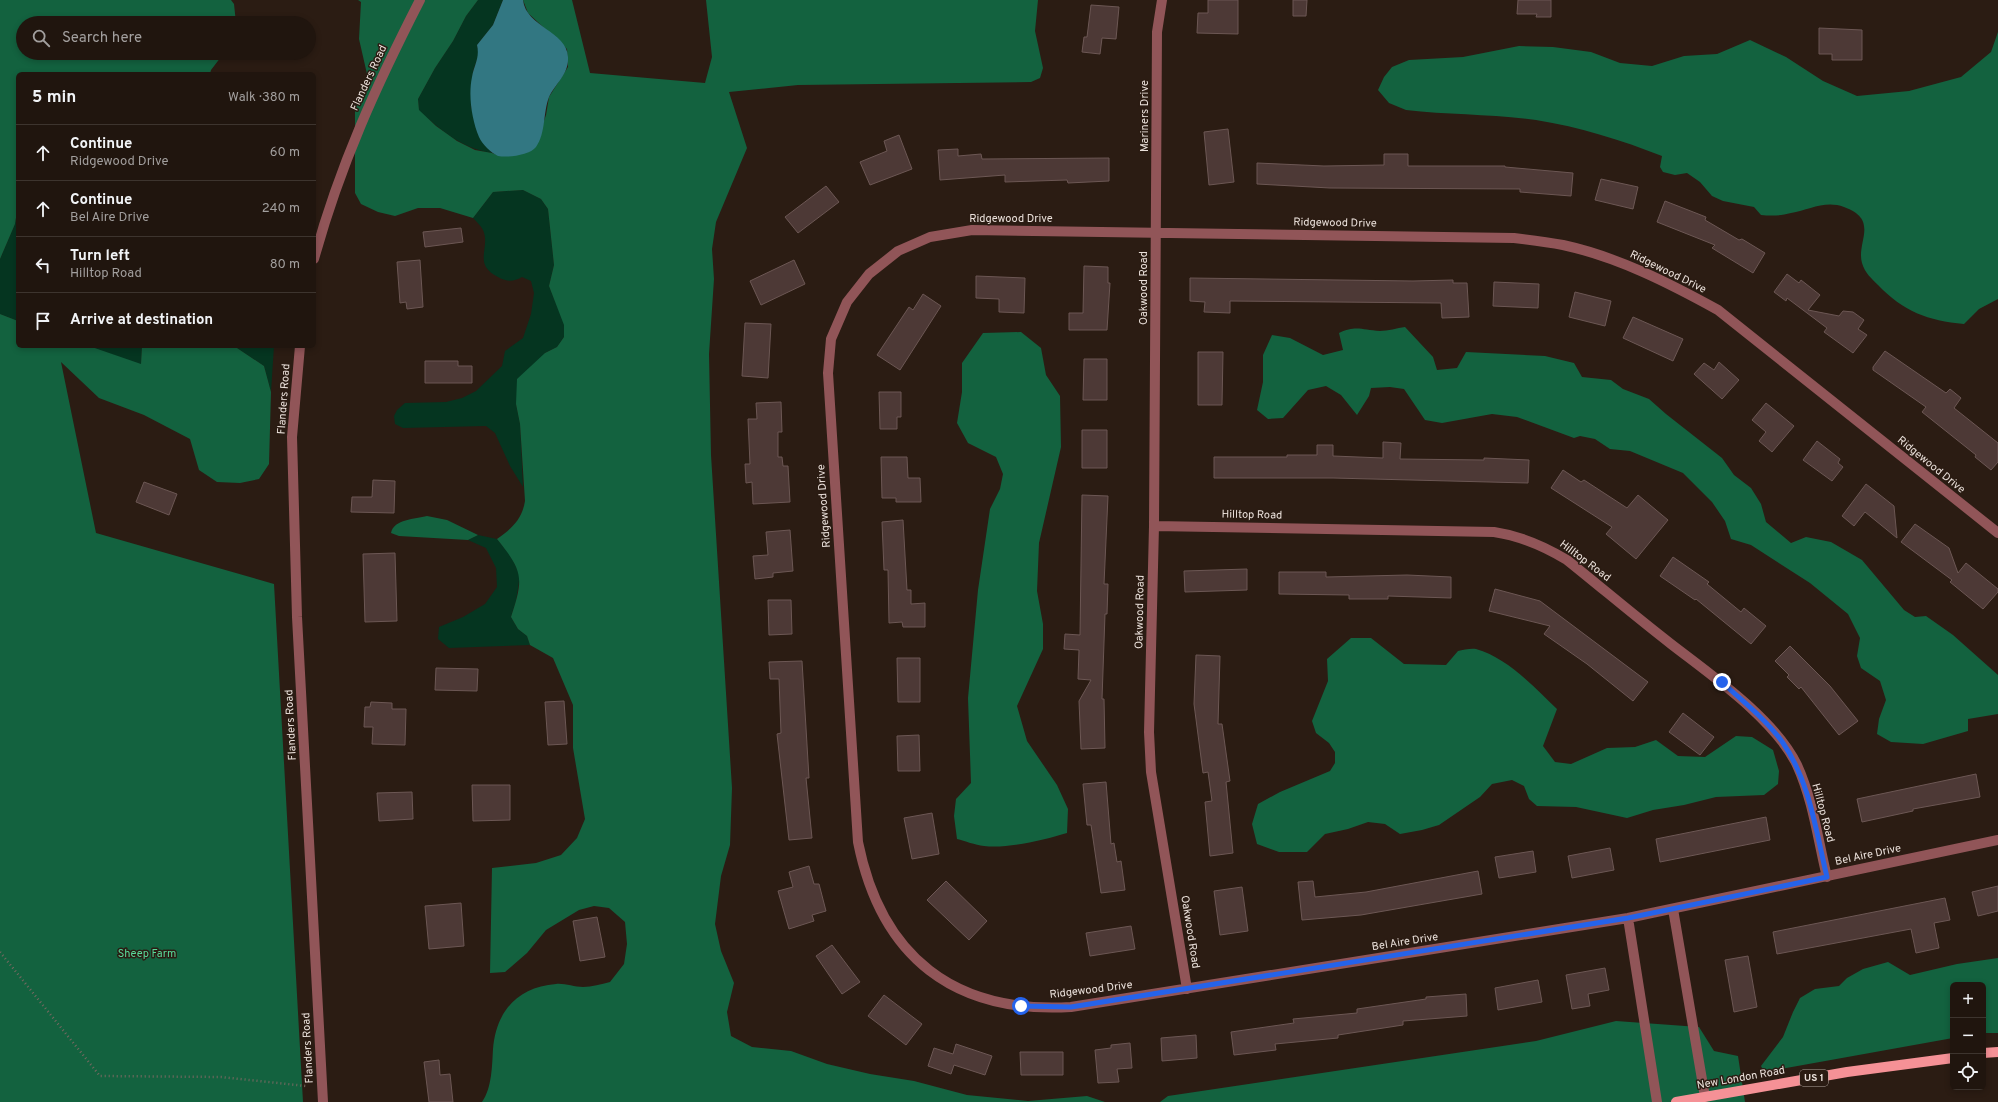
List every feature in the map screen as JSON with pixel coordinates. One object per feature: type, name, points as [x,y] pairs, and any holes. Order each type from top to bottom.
[{"type":"main road","points":[[1986,1054],[1998,1052]]},
{"type":"main road","name":"New London Road","points":[[1676,1102],[1846,1072],[1950,1058]]},
{"type":"street","name":"Flanders Road","points":[[316,252],[328,209],[351,145],[383,73],[420,0]]},
{"type":"street","name":"Mariners Drive","points":[[1156,233],[1157,32],[1162,0]]},
{"type":"street","name":"Ridgewood Drive","points":[[1187,989],[1056,1008],[1021,1006],[982,998],[964,992],[933,974],[904,946],[882,914],[868,882],[858,842],[828,373],[831,339],[847,302],[869,274],[898,251],[930,237],[972,230],[1514,238],[1564,245],[1622,263],[1670,284],[1718,310],[1998,533]]},
{"type":"street","name":"Oakwood Road","points":[[1156,233],[1154,526],[1149,732],[1151,772],[1187,989]]},
{"type":"street","name":"Flanders Road","points":[[300,348],[292,437],[297,617],[323,1102]]},
{"type":"street","name":"Hilltop Road","points":[[1154,526],[1494,532],[1513,535],[1551,550],[1567,560],[1670,644],[1722,682],[1782,742],[1796,765],[1804,786],[1827,877]]},
{"type":"street","name":"Bel Aire Drive","points":[[1187,989],[1628,918],[1998,840]]},
{"type":"street","points":[[1673,909],[1705,1097]]},
{"type":"street","points":[[1628,918],[1657,1102]]},
{"type":"path","points":[[0,952],[100,1076],[222,1077],[306,1086]]},
{"type":"green space","points":[[0,0],[231,0],[234,4],[235,16],[16,16],[16,60],[219,60],[210,72],[16,72],[16,218],[15,224],[0,259]]},
{"type":"green space","points":[[358,0],[478,0],[466,16],[453,41],[435,68],[418,99],[419,110],[436,126],[457,141],[475,150],[500,156],[528,152],[535,147],[546,115],[549,97],[568,67],[567,49],[528,13],[523,0],[572,0],[590,73],[705,83],[712,57],[706,0],[1038,0],[1035,31],[1043,68],[1040,78],[1031,82],[798,85],[729,92],[747,148],[716,222],[712,249],[714,279],[709,354],[711,455],[732,788],[730,845],[721,876],[715,924],[721,951],[734,983],[727,1012],[731,1036],[752,1047],[791,1051],[827,1064],[870,1074],[914,1081],[967,1095],[1028,1101],[1087,1096],[1105,1102],[482,1102],[490,1084],[495,1036],[504,1013],[511,1004],[530,990],[542,986],[559,984],[586,987],[610,982],[624,964],[627,944],[625,922],[609,908],[594,906],[579,910],[546,930],[527,953],[505,972],[490,973],[492,868],[536,863],[561,855],[577,838],[585,819],[573,748],[573,705],[553,658],[530,645],[527,636],[518,629],[511,617],[518,593],[519,575],[512,559],[497,539],[507,532],[519,519],[524,508],[525,501],[520,424],[516,404],[517,379],[545,353],[557,347],[564,337],[564,325],[549,286],[554,265],[548,209],[541,199],[523,190],[493,192],[473,218],[440,208],[418,208],[395,216],[378,212],[361,204],[355,193],[355,101],[367,74],[359,39],[361,2]]},
{"type":"green space","points":[[478,0],[503,0],[493,25],[477,45],[479,54],[473,71],[471,106],[480,138],[492,153],[481,151],[452,138],[419,111],[418,99],[435,68],[453,41],[466,16]]},
{"type":"green space","points":[[1998,32],[1998,299],[1979,309],[1964,324],[1951,323],[1917,313],[1897,302],[1887,294],[1871,278],[1863,267],[1861,255],[1864,225],[1861,218],[1855,212],[1844,207],[1837,205],[1824,205],[1783,215],[1761,215],[1754,207],[1723,201],[1712,196],[1700,182],[1687,173],[1675,175],[1663,172],[1660,167],[1662,156],[1616,139],[1568,126],[1536,120],[1406,110],[1389,103],[1378,90],[1384,77],[1392,67],[1409,60],[1463,57],[1519,46],[1553,47],[1591,52],[1620,63],[1652,66],[1684,56],[1717,54],[1750,40],[1786,57],[1823,81],[1857,96],[1909,91],[1961,77],[1991,52]]},
{"type":"green space","points":[[523,190],[541,199],[548,209],[554,265],[549,286],[565,325],[564,337],[557,347],[545,353],[516,404],[520,424],[523,487],[510,466],[495,433],[486,426],[403,428],[395,424],[394,416],[397,410],[405,403],[446,402],[462,398],[476,391],[502,366],[505,351],[523,338],[531,314],[534,293],[531,281],[522,277],[513,281],[507,281],[490,272],[484,261],[485,237],[483,230],[473,218],[493,192]]},
{"type":"green space","points":[[16,218],[16,320],[0,314],[0,259],[15,224]]},
{"type":"green space","name":"Sheep Farm","points":[[0,314],[16,320],[16,348],[95,348],[141,364],[142,348],[237,348],[264,366],[271,392],[269,464],[259,479],[240,483],[217,482],[199,470],[190,439],[144,415],[99,398],[61,362],[96,533],[274,584],[303,1102],[0,1102]]},
{"type":"green space","points":[[1405,327],[1433,357],[1437,370],[1457,368],[1466,352],[1545,356],[1574,363],[1582,377],[1611,380],[1623,389],[1649,399],[1722,458],[1734,475],[1751,488],[1761,504],[1766,522],[1791,543],[1806,537],[1831,542],[1862,560],[1904,610],[1915,617],[1926,616],[1953,635],[1998,675],[1998,714],[1968,719],[1968,731],[1923,744],[1891,742],[1877,734],[1879,719],[1886,700],[1880,681],[1861,668],[1857,656],[1860,638],[1848,614],[1810,583],[1751,545],[1731,539],[1725,521],[1712,502],[1683,473],[1630,451],[1610,449],[1595,439],[1580,436],[1574,438],[1517,417],[1492,414],[1442,423],[1425,420],[1404,389],[1390,387],[1371,388],[1369,396],[1357,415],[1341,395],[1326,386],[1308,390],[1283,418],[1268,419],[1257,410],[1263,382],[1263,355],[1272,335],[1290,338],[1323,355],[1343,350],[1339,333],[1350,329],[1383,331]]},
{"type":"green space","points":[[1021,332],[1041,348],[1046,375],[1060,396],[1061,447],[1039,543],[1037,591],[1043,624],[1043,649],[1017,706],[1027,741],[1057,785],[1068,809],[1067,833],[1026,843],[993,847],[957,839],[954,816],[956,799],[971,783],[968,698],[978,590],[990,509],[1000,489],[1003,474],[996,457],[968,443],[957,423],[962,392],[962,363],[983,333]]},
{"type":"green space","points":[[94,348],[142,348],[141,365]]},
{"type":"green space","points":[[237,348],[274,348],[271,392],[264,366]]},
{"type":"green space","points":[[427,516],[447,520],[478,535],[468,540],[399,536],[391,533],[393,528],[401,522]]},
{"type":"green space","points":[[478,535],[497,539],[511,556],[520,575],[516,601],[511,617],[518,629],[527,636],[530,645],[449,648],[438,639],[439,627],[463,617],[485,604],[497,587],[496,568],[486,548],[468,540]]},
{"type":"green space","points":[[1351,638],[1371,638],[1404,664],[1446,665],[1458,651],[1472,649],[1488,653],[1499,659],[1520,674],[1557,709],[1543,746],[1555,762],[1571,764],[1607,748],[1635,747],[1656,740],[1678,756],[1705,757],[1736,736],[1752,737],[1773,750],[1779,771],[1778,784],[1764,795],[1716,797],[1684,805],[1653,810],[1627,818],[1576,807],[1537,806],[1529,799],[1524,786],[1512,780],[1492,784],[1480,797],[1439,825],[1422,830],[1400,834],[1385,824],[1368,822],[1348,829],[1325,834],[1307,852],[1279,852],[1257,844],[1252,824],[1258,804],[1280,792],[1330,771],[1335,763],[1335,752],[1329,743],[1316,733],[1312,721],[1328,681],[1327,659]]},
{"type":"green space","points":[[1998,958],[1998,1033],[1986,1033],[1986,982],[1950,982],[1950,1039],[1764,1072],[1761,1066],[1783,1037],[1800,998],[1815,989],[1839,986],[1847,978],[1863,969],[1888,962],[1910,975],[1957,964]]},
{"type":"green space","points":[[1616,1021],[1699,1027],[1714,1051],[1738,1056],[1745,1102],[1160,1102],[1168,1096],[1536,1041]]},
{"type":"water","points":[[503,0],[523,0],[531,17],[561,41],[566,48],[568,57],[568,63],[562,78],[549,97],[543,129],[536,147],[524,154],[507,157],[495,155],[480,140],[474,123],[470,92],[478,54],[477,45],[493,25]]},
{"type":"building","points":[[1208,0],[1238,0],[1238,34],[1197,33],[1198,13],[1208,13]]},
{"type":"building","points":[[1293,0],[1307,0],[1306,16],[1293,16]]},
{"type":"building","points":[[1518,0],[1551,0],[1551,17],[1536,17],[1537,14],[1517,14]]},
{"type":"building","points":[[1091,5],[1119,7],[1116,39],[1102,38],[1100,54],[1082,52],[1084,37],[1087,37]]},
{"type":"building","points":[[1819,28],[1862,30],[1862,60],[1832,60],[1832,54],[1819,54]]},
{"type":"building","points":[[1228,129],[1234,182],[1209,185],[1204,132]]},
{"type":"building","points":[[899,135],[912,169],[870,185],[860,162],[887,151],[884,141]]},
{"type":"building","points":[[958,149],[958,156],[981,154],[982,159],[1109,158],[1109,181],[1068,183],[1067,180],[1005,182],[1005,175],[940,180],[938,150]]},
{"type":"building","points":[[1384,154],[1408,154],[1408,166],[1505,166],[1573,173],[1571,196],[1520,192],[1520,189],[1330,188],[1257,184],[1257,163],[1324,166],[1384,165]]},
{"type":"building","points":[[1601,179],[1638,187],[1633,209],[1595,200]]},
{"type":"building","points":[[826,186],[839,202],[798,233],[785,217]]},
{"type":"building","points":[[1665,201],[1706,217],[1705,220],[1765,253],[1753,273],[1712,248],[1715,245],[1657,222]]},
{"type":"building","points":[[461,228],[463,242],[425,247],[423,232]]},
{"type":"building","points":[[420,260],[423,307],[407,309],[406,302],[400,303],[397,262]]},
{"type":"building","points":[[794,260],[805,284],[761,305],[750,281]]},
{"type":"building","points":[[1084,266],[1108,267],[1108,283],[1110,283],[1107,330],[1069,330],[1069,313],[1083,313]]},
{"type":"building","points":[[1787,274],[1799,283],[1801,280],[1820,295],[1808,310],[1839,316],[1843,311],[1853,312],[1864,320],[1858,329],[1867,335],[1853,353],[1824,332],[1827,328],[1787,298],[1786,301],[1774,292]]},
{"type":"building","points":[[976,276],[1025,278],[1024,313],[999,312],[999,299],[976,298]]},
{"type":"building","points":[[1190,278],[1413,281],[1453,280],[1453,283],[1467,283],[1469,317],[1442,318],[1441,303],[1230,301],[1230,313],[1204,312],[1205,302],[1190,301]]},
{"type":"building","points":[[1494,282],[1539,284],[1538,308],[1493,306]]},
{"type":"building","points":[[1575,292],[1611,301],[1605,326],[1569,317]]},
{"type":"building","points":[[923,294],[941,306],[900,370],[877,355],[909,307],[913,310]]},
{"type":"building","points":[[1633,317],[1683,339],[1673,361],[1623,338]]},
{"type":"building","points":[[745,323],[771,324],[768,378],[742,376]]},
{"type":"building","points":[[1885,351],[1946,393],[1950,389],[1961,398],[1954,408],[1998,443],[1998,462],[1991,470],[1975,457],[1976,455],[1922,412],[1926,407],[1873,370],[1873,367]]},
{"type":"building","points":[[1198,352],[1223,352],[1222,405],[1198,405]]},
{"type":"building","points":[[1084,359],[1107,359],[1107,400],[1083,400]]},
{"type":"building","points":[[425,361],[458,361],[458,366],[472,366],[472,383],[425,383]]},
{"type":"building","points":[[1719,362],[1739,380],[1722,399],[1694,374],[1704,363],[1714,370]]},
{"type":"building","points":[[879,392],[901,392],[901,417],[897,417],[897,429],[880,429]]},
{"type":"building","points":[[781,402],[782,432],[778,432],[778,457],[782,457],[783,466],[788,466],[790,502],[753,504],[752,482],[746,483],[745,464],[750,464],[748,419],[757,419],[756,403]]},
{"type":"building","points":[[1766,403],[1794,426],[1772,452],[1759,441],[1766,432],[1752,420]]},
{"type":"building","points":[[1082,430],[1107,430],[1107,468],[1082,468]]},
{"type":"building","points":[[1817,441],[1840,459],[1838,463],[1843,467],[1832,481],[1803,460]]},
{"type":"building","points":[[1383,442],[1401,443],[1400,459],[1484,460],[1484,458],[1529,460],[1528,483],[1333,478],[1214,478],[1214,457],[1287,457],[1287,455],[1317,455],[1317,445],[1333,445],[1333,456],[1383,458]]},
{"type":"building","points":[[881,457],[907,457],[908,478],[920,478],[921,502],[896,502],[896,498],[882,498]]},
{"type":"building","points":[[1563,470],[1581,482],[1584,480],[1627,508],[1638,495],[1668,520],[1636,559],[1606,534],[1612,527],[1551,488]]},
{"type":"building","points":[[373,480],[395,481],[394,513],[351,512],[352,497],[372,497]]},
{"type":"building","points":[[144,482],[177,494],[169,515],[136,502]]},
{"type":"building","points":[[1866,484],[1894,506],[1897,538],[1865,512],[1854,526],[1842,516]]},
{"type":"building","points":[[1082,495],[1108,496],[1104,584],[1108,584],[1107,614],[1105,614],[1102,699],[1104,699],[1105,748],[1081,749],[1079,701],[1091,680],[1078,679],[1079,650],[1064,649],[1065,634],[1080,635]]},
{"type":"building","points":[[903,520],[907,590],[911,590],[911,604],[925,603],[925,627],[903,627],[902,622],[889,623],[888,570],[884,570],[882,522]]},
{"type":"building","points":[[1915,524],[1949,548],[1958,573],[1966,563],[1998,589],[1998,592],[1983,609],[1950,582],[1952,580],[1901,542]]},
{"type":"building","points":[[790,530],[793,571],[773,573],[773,577],[755,579],[753,556],[768,555],[766,532]]},
{"type":"building","points":[[395,553],[397,621],[365,622],[363,554]]},
{"type":"building","points":[[1673,557],[1709,582],[1707,584],[1741,612],[1744,608],[1766,626],[1751,644],[1696,599],[1695,600],[1660,576]]},
{"type":"building","points":[[1247,569],[1247,590],[1185,592],[1184,571]]},
{"type":"building","points":[[1279,572],[1326,572],[1326,577],[1407,575],[1451,577],[1451,598],[1388,596],[1388,599],[1349,599],[1349,595],[1279,594]]},
{"type":"building","points":[[1495,589],[1540,601],[1648,682],[1633,701],[1587,664],[1544,634],[1550,626],[1489,611]]},
{"type":"building","points":[[768,600],[791,600],[792,634],[769,635]]},
{"type":"building","points":[[1790,646],[1830,686],[1858,721],[1839,735],[1801,687],[1799,689],[1787,677],[1789,675],[1775,661]]},
{"type":"building","points":[[1196,655],[1220,656],[1218,724],[1222,724],[1230,781],[1226,782],[1233,853],[1210,856],[1205,802],[1212,801],[1208,772],[1203,773],[1194,704]]},
{"type":"building","points":[[897,658],[920,658],[920,702],[898,702]]},
{"type":"building","points":[[802,661],[809,778],[806,778],[812,838],[789,840],[777,734],[781,733],[779,679],[770,679],[769,662]]},
{"type":"building","points":[[436,668],[478,669],[477,691],[435,690]]},
{"type":"building","points":[[564,701],[567,744],[548,745],[545,702]]},
{"type":"building","points":[[371,702],[392,703],[392,709],[406,709],[405,745],[372,744],[373,727],[364,727],[365,707],[370,707]]},
{"type":"building","points":[[1683,713],[1714,737],[1700,755],[1669,732]]},
{"type":"building","points":[[919,735],[920,771],[898,771],[897,736]]},
{"type":"building","points":[[1976,774],[1980,797],[1913,809],[1913,811],[1862,822],[1857,799]]},
{"type":"building","points":[[1106,782],[1111,844],[1114,843],[1117,862],[1121,861],[1125,890],[1101,893],[1091,825],[1087,825],[1083,784]]},
{"type":"building","points":[[472,785],[510,785],[510,820],[473,821]]},
{"type":"building","points":[[412,792],[413,819],[379,821],[377,793]]},
{"type":"building","points":[[932,813],[939,854],[912,859],[904,818]]},
{"type":"building","points":[[1766,817],[1770,840],[1660,862],[1656,839]]},
{"type":"building","points":[[1610,848],[1614,870],[1572,878],[1568,856]]},
{"type":"building","points":[[1533,851],[1536,872],[1499,878],[1495,857]]},
{"type":"building","points":[[809,866],[814,884],[819,884],[826,911],[812,915],[814,921],[789,929],[778,891],[793,887],[789,872]]},
{"type":"building","points":[[1478,871],[1482,894],[1361,915],[1302,920],[1298,882],[1313,881],[1315,897],[1366,892]]},
{"type":"building","points":[[946,881],[987,921],[969,940],[927,900]]},
{"type":"building","points":[[1998,886],[1998,911],[1978,916],[1972,892]]},
{"type":"building","points":[[1242,887],[1248,931],[1220,935],[1214,891]]},
{"type":"building","points":[[1945,898],[1950,920],[1934,923],[1939,948],[1916,953],[1911,929],[1777,954],[1773,932]]},
{"type":"building","points":[[461,903],[464,946],[429,949],[425,906]]},
{"type":"building","points":[[597,917],[605,957],[580,961],[573,921]]},
{"type":"building","points":[[1131,926],[1135,949],[1090,956],[1086,933]]},
{"type":"building","points":[[832,945],[860,982],[842,994],[816,956]]},
{"type":"building","points":[[1748,956],[1757,1007],[1734,1012],[1725,960]]},
{"type":"building","points":[[1605,968],[1609,990],[1588,994],[1590,1006],[1572,1009],[1566,975]]},
{"type":"building","points":[[1538,980],[1542,1002],[1498,1010],[1495,988]]},
{"type":"building","points":[[1466,994],[1467,1016],[1403,1021],[1403,1025],[1338,1035],[1338,1038],[1275,1044],[1276,1050],[1234,1055],[1231,1032],[1294,1023],[1293,1019],[1357,1013],[1357,1009],[1426,999],[1426,997]]},
{"type":"building","points":[[884,995],[922,1024],[906,1045],[868,1016]]},
{"type":"building","points":[[1196,1035],[1197,1058],[1162,1061],[1161,1038]]},
{"type":"building","points":[[1130,1043],[1132,1068],[1117,1069],[1119,1082],[1098,1083],[1095,1050],[1111,1048],[1111,1045]]},
{"type":"building","points":[[956,1044],[992,1056],[985,1075],[954,1065],[951,1074],[928,1066],[934,1048],[953,1054]]},
{"type":"building","points":[[1020,1052],[1063,1052],[1063,1075],[1021,1075]]},
{"type":"building","points":[[439,1060],[440,1075],[450,1074],[453,1102],[429,1102],[424,1062]]},
{"type":"route","points":[[1021,1006],[1039,1008],[1071,1007],[1628,918],[1827,877],[1813,817],[1796,765],[1782,742],[1771,729],[1722,682]]}]
